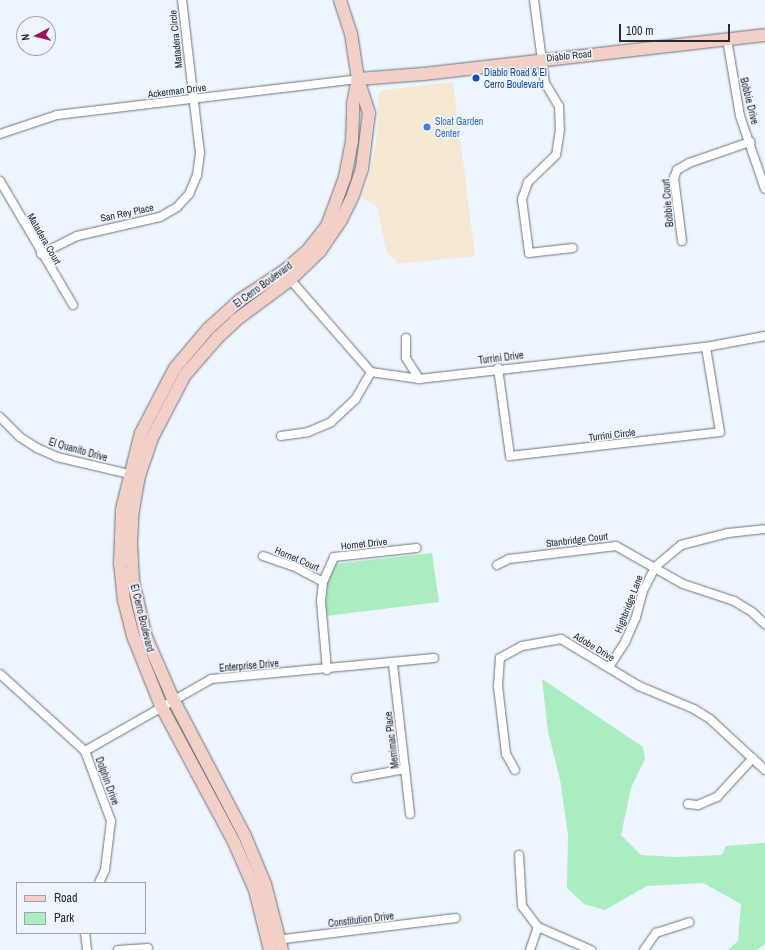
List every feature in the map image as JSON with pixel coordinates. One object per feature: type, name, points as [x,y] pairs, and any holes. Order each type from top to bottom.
[{"type":"street","name":"Matadera Circle","points":[[182,0],[193,99]]},
{"type":"street","points":[[340,0],[351,34],[358,79]]},
{"type":"street","points":[[534,0],[545,83],[559,106],[560,130],[556,155],[528,182],[522,199],[529,253],[573,248]]},
{"type":"street","name":"Diablo Road","points":[[358,79],[423,74],[541,59],[765,35]]},
{"type":"street","name":"Bobbie Drive","points":[[727,38],[734,89],[765,189]]},
{"type":"street","name":"Ackerman Drive","points":[[0,134],[57,115],[358,79]]},
{"type":"street","name":"El Cerro Boulevard","points":[[287,276],[327,226],[333,212],[345,177],[352,140],[353,104],[358,79]]},
{"type":"street","name":"El Cerro Boulevard","points":[[275,945],[255,890],[234,842],[161,706],[139,655],[124,601],[120,545],[122,509],[134,475],[185,375],[217,338],[331,236],[358,182],[365,154],[369,113],[358,79]]},
{"type":"street","name":"San Rey Place","points":[[42,254],[77,236],[160,217],[176,207],[189,194],[197,175],[200,153],[193,99]]},
{"type":"street","name":"Bobbie Court","points":[[682,242],[674,178],[677,170],[688,163],[750,142]]},
{"type":"street","name":"Matadera Court","points":[[0,181],[73,305]]},
{"type":"street","points":[[281,436],[308,432],[331,422],[355,400],[371,372],[287,276]]},
{"type":"street","name":"Turrini Drive","points":[[371,372],[419,379],[498,368],[706,347],[765,336]]},
{"type":"street","points":[[406,338],[406,358],[419,379]]},
{"type":"street","name":"Turrini Circle","points":[[498,368],[510,456],[720,432],[706,347]]},
{"type":"street","name":"El Quanito Drive","points":[[0,417],[20,437],[37,448],[57,457],[134,475]]},
{"type":"street","name":"El Cerro Boulevard","points":[[134,475],[131,543],[133,582],[146,637],[172,699],[245,836],[265,884],[275,945]]},
{"type":"street","name":"Highbridge Lane","points":[[609,667],[628,636],[636,617],[643,591],[655,567],[681,545],[728,533],[765,529]]},
{"type":"street","name":"Stanbridge Court","points":[[497,565],[510,559],[616,546],[683,584],[734,601],[752,612],[765,624]]},
{"type":"street","name":"Hornet Drive","points":[[327,670],[321,620],[323,582],[334,557],[417,548]]},
{"type":"street","name":"Hornet Court","points":[[263,556],[295,567],[323,582]]},
{"type":"street","name":"Adobe Drive","points":[[515,770],[506,754],[498,686],[500,658],[522,646],[561,639],[639,686],[694,709],[710,719],[765,770]]},
{"type":"street","name":"Enterprise Drive","points":[[84,751],[172,699],[211,679],[393,664],[434,658]]},
{"type":"street","name":"Merrimac Place","points":[[393,664],[410,814]]},
{"type":"street","name":"Dolphin Drive","points":[[0,674],[84,751],[111,821],[105,870],[99,882]]},
{"type":"street","points":[[688,804],[698,805],[717,797],[753,758]]},
{"type":"street","points":[[356,778],[405,769]]},
{"type":"street","points":[[519,855],[522,906],[538,927],[591,950]]},
{"type":"street","name":"Constitution Drive","points":[[275,945],[456,918]]},
{"type":"street","points":[[644,950],[656,933],[688,922]]},
{"type":"street","points":[[530,950],[538,927]]},
{"type":"street","points":[[85,934],[87,950]]},
{"type":"street","points":[[118,950],[148,948]]},
{"type":"shaded area","points":[[453,82],[475,256],[396,264],[396,260],[387,254],[377,206],[361,197],[369,178],[376,143],[379,92],[383,90]]},
{"type":"green space","points":[[432,553],[439,602],[326,616],[327,579],[334,564]]},
{"type":"green space","points":[[542,679],[643,747],[645,759],[631,788],[621,835],[641,855],[675,857],[722,855],[726,846],[765,843],[765,944],[757,950],[728,950],[738,941],[741,904],[703,883],[647,886],[605,910],[584,904],[567,888],[568,835],[560,779],[548,732]]},
{"type":"place","name":"Diablo Road & El Cerro Boulevard","points":[[476,78]]},
{"type":"place","name":"Sloat Garden Center","points":[[427,127]]}]
